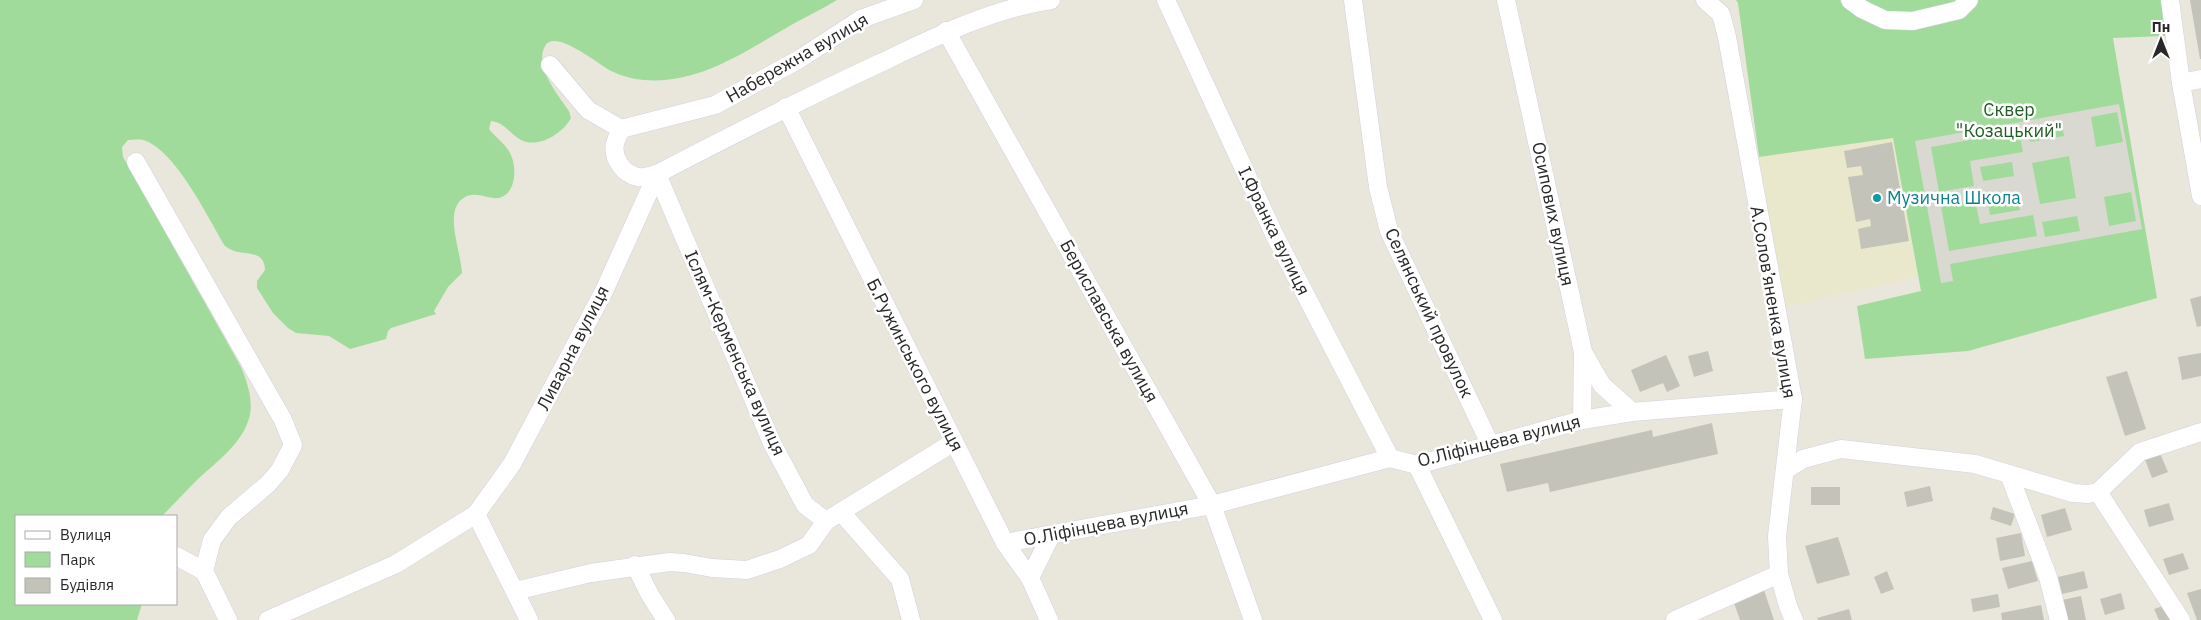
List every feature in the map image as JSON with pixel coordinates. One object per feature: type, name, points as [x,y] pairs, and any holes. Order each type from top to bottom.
[{"type":"street","name":"Набережна вулиця","points":[[621,129],[715,106],[798,60],[861,19],[914,0]]},
{"type":"street","points":[[550,65],[588,110],[621,129],[614,150],[618,163],[622,168],[640,177],[657,174],[786,107],[946,31],[1032,3],[1051,0]]},
{"type":"street","name":"І.Франка вулиця","points":[[1166,0],[1274,234],[1390,458]]},
{"type":"street","name":"Селянський провулок","points":[[1353,0],[1378,187],[1389,231],[1490,444]]},
{"type":"street","name":"Осипових вулиця","points":[[1506,0],[1583,352],[1602,385],[1632,412]]},
{"type":"street","name":"А.Солов’яненка вулиця","points":[[1705,0],[1722,14],[1793,399],[1777,536],[1779,574],[1794,620]]},
{"type":"street","points":[[1850,0],[1862,9],[1885,20],[1913,21],[1959,10],[1969,0]]},
{"type":"street","points":[[2170,0],[2181,83],[2195,133],[2200,187]]},
{"type":"street","name":"Бериславська вулиця","points":[[946,31],[1212,504],[1253,620]]},
{"type":"street","points":[[2181,83],[2201,79]]},
{"type":"street","name":"Б.Ружинського вулиця","points":[[786,107],[1005,543],[1030,578],[1049,620]]},
{"type":"street","points":[[136,162],[283,420],[293,446],[280,470],[268,484],[229,517],[212,540],[204,572]]},
{"type":"street","name":"Ливарна вулиця","points":[[268,620],[396,564],[476,514],[512,464],[604,291],[657,174]]},
{"type":"street","name":"Іслям-Керменська вулиця","points":[[657,174],[772,443],[805,504],[834,517],[900,579],[911,620]]},
{"type":"street","points":[[1582,420],[1583,352]]},
{"type":"street","name":"О.Ліфінцева вулиця","points":[[1005,543],[1212,504],[1390,458],[1417,465],[1582,420],[1632,412],[1793,399]]},
{"type":"street","points":[[1785,470],[1803,459],[1840,450],[1975,464],[2073,493],[2088,494],[2098,492],[2140,452],[2201,432]]},
{"type":"street","points":[[515,591],[636,565],[684,562],[712,568],[746,570],[780,559],[809,545],[834,517],[954,442]]},
{"type":"street","points":[[1417,465],[1493,620]]},
{"type":"street","points":[[2009,474],[2048,577],[2059,620]]},
{"type":"street","points":[[2098,492],[2181,620]]},
{"type":"street","points":[[476,514],[529,620]]},
{"type":"street","points":[[1030,578],[1050,535]]},
{"type":"street","points":[[178,557],[204,572],[228,620]]},
{"type":"street","points":[[636,565],[650,596],[666,620]]},
{"type":"street","points":[[1674,620],[1779,574]]},
{"type":"shaded area","points":[[2119,104],[2142,229],[1950,264],[1953,281],[1941,283],[1915,141]],"holes":[[[2117,112],[2123,142],[2096,147],[2091,117]],[[2062,123],[2064,136],[2030,142],[2028,129]],[[2019,131],[2023,152],[1970,161],[1974,186],[1939,192],[1931,147]],[[2069,156],[2076,198],[2040,204],[2032,163]],[[2012,162],[2014,176],[1983,181],[1980,167]],[[2016,192],[2020,210],[1990,215],[1987,197]],[[2131,192],[2136,221],[2109,226],[2104,197]],[[1975,199],[1980,224],[2033,215],[2037,236],[1949,251],[1941,206]],[[2077,216],[2080,231],[2045,237],[2042,222]]]},
{"type":"shaded area","points":[[1893,137],[1918,277],[1784,307],[1759,157]]},
{"type":"green space","points":[[0,0],[837,0],[732,59],[699,73],[681,78],[644,80],[627,77],[611,71],[567,44],[558,41],[550,42],[545,46],[542,54],[545,71],[554,89],[569,111],[571,118],[562,129],[550,138],[535,142],[521,140],[503,126],[491,121],[489,129],[509,151],[513,160],[514,180],[505,196],[492,198],[470,195],[458,203],[455,212],[454,229],[462,273],[448,287],[434,311],[436,314],[391,328],[386,339],[350,349],[329,336],[296,333],[288,328],[273,313],[257,288],[257,281],[265,270],[261,258],[256,255],[231,250],[225,246],[190,186],[167,156],[155,146],[143,140],[128,140],[122,147],[123,157],[241,367],[250,396],[250,415],[242,435],[221,459],[197,480],[163,515],[15,515],[15,605],[142,605],[137,620],[0,620]]},
{"type":"green space","name":"Сквер \"Козацький\"","points":[[1736,0],[2161,0],[2165,36],[2113,38],[2157,298],[1968,351],[1865,359],[1857,306],[1921,291],[1893,138],[1759,157],[1738,3]]},
{"type":"building","points":[[2190,0],[2201,0],[2201,59],[2200,59]]},
{"type":"building","name":"Музична Школа","points":[[1892,142],[1909,241],[1861,249],[1858,229],[1871,226],[1870,219],[1856,222],[1848,177],[1863,175],[1861,166],[1847,168],[1844,151]]},
{"type":"building","points":[[2201,296],[2201,326],[2197,327],[2190,299]]},
{"type":"building","points":[[1708,351],[1713,371],[1694,377],[1688,356]]},
{"type":"building","points":[[2201,353],[2201,376],[2182,380],[2178,357]]},
{"type":"building","points":[[1666,355],[1680,386],[1667,392],[1663,383],[1640,392],[1631,370]]},
{"type":"building","points":[[2127,371],[2146,429],[2125,436],[2106,377]]},
{"type":"building","points":[[1712,423],[1718,454],[1550,492],[1548,483],[1507,492],[1500,464],[1652,430],[1653,437]]},
{"type":"building","points":[[2159,451],[2168,472],[2152,478],[2144,457]]},
{"type":"building","points":[[1930,486],[1933,501],[1907,507],[1904,492]]},
{"type":"building","points":[[1811,487],[1840,487],[1840,505],[1811,505]]},
{"type":"building","points":[[2169,503],[2174,520],[2149,527],[2144,510]]},
{"type":"building","points":[[1993,507],[2015,514],[2011,526],[1990,519]]},
{"type":"building","points":[[2065,508],[2072,530],[2047,537],[2041,515]]},
{"type":"building","points":[[2021,533],[2025,556],[2000,561],[1996,538]]},
{"type":"building","points":[[1838,537],[1850,575],[1817,584],[1805,546]]},
{"type":"building","points":[[2183,553],[2189,569],[2169,575],[2163,559]]},
{"type":"building","points":[[2032,561],[2038,581],[2008,589],[2002,568]]},
{"type":"building","points":[[1887,571],[1894,589],[1881,594],[1874,577]]},
{"type":"building","points":[[2084,571],[2088,588],[2062,594],[2058,577]]},
{"type":"building","points":[[2201,589],[2201,620],[2197,620],[2187,593]]},
{"type":"building","points":[[1764,590],[1774,620],[1740,620],[1733,600]]},
{"type":"building","points":[[2121,593],[2125,609],[2105,615],[2100,599]]},
{"type":"building","points":[[1998,594],[2000,607],[1973,612],[1971,599]]},
{"type":"building","points":[[2081,596],[2086,620],[2066,620],[2062,600]]},
{"type":"building","points":[[2041,605],[2044,620],[2002,620],[2001,613]]},
{"type":"building","points":[[2166,605],[2171,620],[2159,620],[2154,609]]},
{"type":"building","points":[[1849,609],[1852,620],[1818,620],[1817,618]]},
{"type":"place","name":"Музична Школа","points":[[1877,198]]}]
